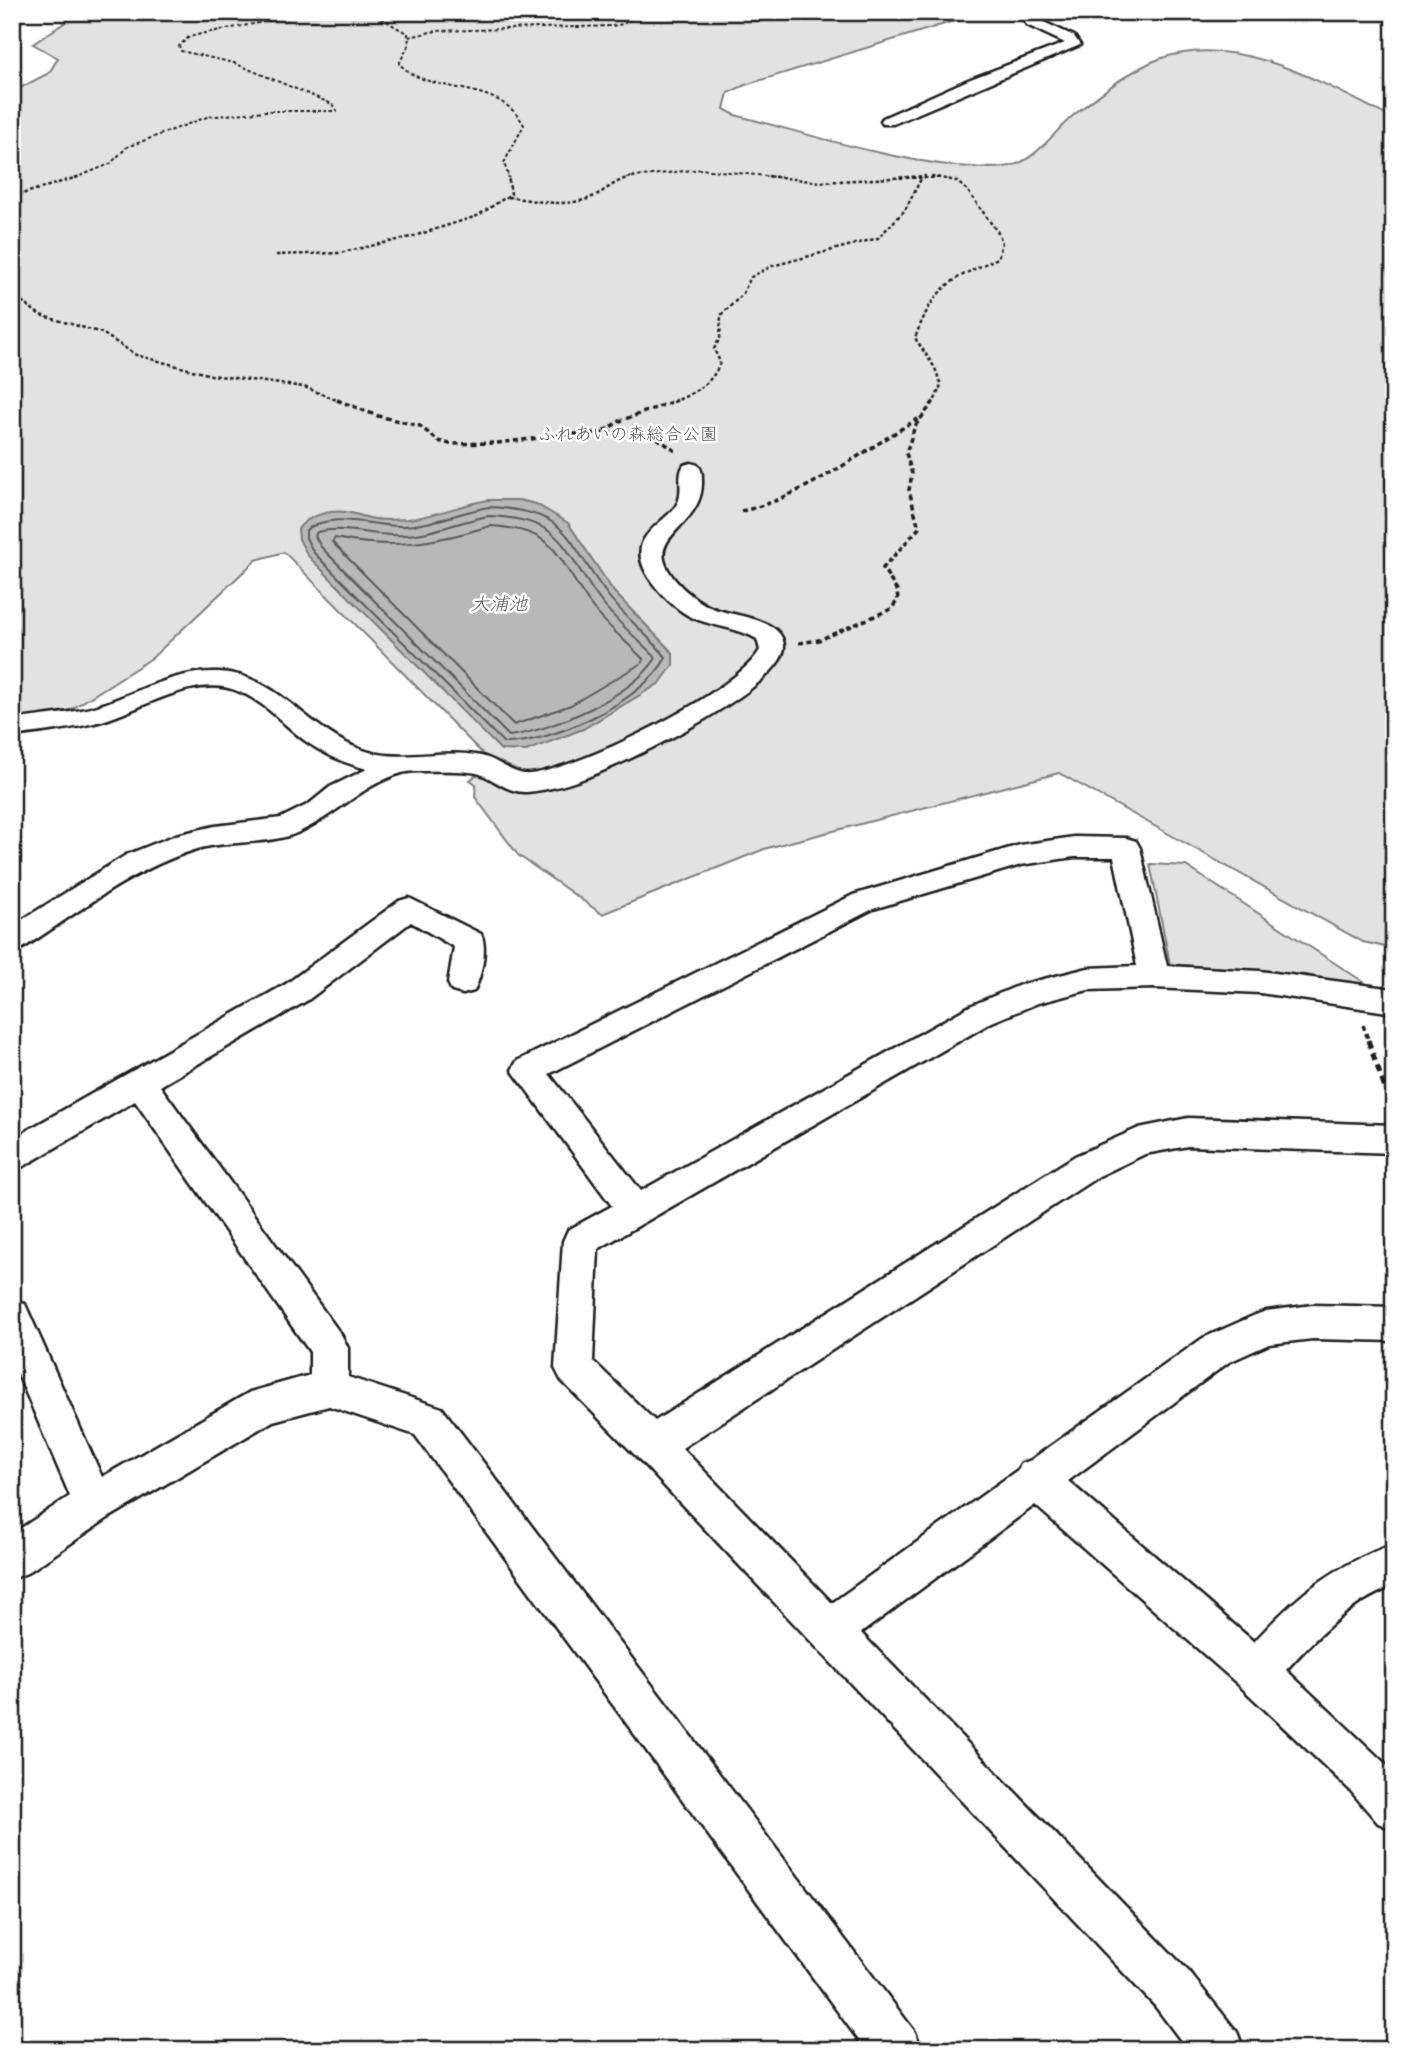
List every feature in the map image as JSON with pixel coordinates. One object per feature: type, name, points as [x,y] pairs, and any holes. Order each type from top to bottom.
[{"type":"street","points":[[888,121],[972,83],[1073,45],[1069,39],[1032,22],[1026,16],[1033,12]]},
{"type":"street","points":[[12,728],[94,715],[183,684],[216,679],[245,684],[277,702],[329,745],[363,759],[393,766],[482,764],[505,779],[526,784],[564,774],[612,756],[699,711],[736,687],[759,668],[772,652],[773,644],[761,630],[701,612],[660,575],[653,563],[653,549],[659,534],[687,508],[691,499],[691,469]]},
{"type":"street","points":[[12,940],[136,862],[186,842],[215,835],[287,828],[319,810],[340,793],[393,766]]},
{"type":"street","points":[[635,1210],[527,1070],[863,902],[1020,855],[1074,847],[1126,848],[1154,977]]},
{"type":"street","points":[[12,1156],[298,992],[409,908],[470,943],[463,983]]},
{"type":"street","points":[[1219,2050],[1172,1989],[652,1445],[574,1368],[581,1241],[981,1014],[1031,993],[1088,979],[1154,977],[1260,982],[1394,1001]]},
{"type":"street","points":[[140,1083],[329,1348],[329,1388]]},
{"type":"street","points":[[652,1445],[1087,1166],[1139,1142],[1188,1132],[1394,1139]]},
{"type":"street","points":[[12,1316],[94,1504]]},
{"type":"street","points":[[828,1631],[1035,1478],[1216,1350],[1266,1328],[1313,1322],[1394,1324]]},
{"type":"street","points":[[12,1558],[94,1504],[264,1405],[329,1388],[428,1421],[897,2050]]},
{"type":"street","points":[[1035,1478],[1256,1672],[1366,1774],[1394,1807]]},
{"type":"street","points":[[1256,1672],[1311,1613],[1367,1573],[1394,1565]]},
{"type":"path","points":[[169,12],[199,18],[224,17],[244,12]]},
{"type":"path","points":[[12,197],[85,175],[110,164],[127,147],[207,117],[265,111],[337,111],[332,104],[234,63],[181,51],[179,46],[184,40],[205,33],[318,12]]},
{"type":"path","points":[[371,12],[409,37],[436,31],[612,26],[623,24],[642,12]]},
{"type":"path","points":[[276,255],[339,253],[411,237],[477,216],[508,197],[512,187],[504,163],[520,137],[523,121],[514,109],[500,100],[414,76],[399,64],[406,54],[409,37]]},
{"type":"path","points":[[508,197],[551,202],[580,201],[603,192],[628,177],[701,169],[821,182],[923,176],[949,179],[967,190],[1002,243],[998,258],[944,284],[926,306],[915,338],[935,368],[941,385],[932,406],[922,416],[807,485],[762,507],[741,511]]},
{"type":"path","points":[[604,432],[619,421],[687,396],[712,381],[719,369],[720,359],[714,349],[720,338],[721,315],[741,295],[751,277],[781,262],[878,238],[905,210],[923,176]]},
{"type":"path","points":[[12,294],[40,315],[102,334],[136,355],[211,375],[304,387],[378,416],[420,426],[438,441],[450,444],[497,443],[629,432],[657,438],[681,456],[691,469]]},
{"type":"path","points":[[772,652],[818,640],[891,609],[898,600],[897,588],[884,575],[883,568],[919,528],[909,489],[912,474],[906,453],[922,416]]},
{"type":"path","points":[[1352,994],[1394,1113]]},
{"type":"green space","name":"ふれあいの森総合公園","points":[[97,12],[984,12],[745,85],[728,93],[724,109],[735,115],[845,145],[957,166],[997,168],[1019,163],[1037,152],[1075,114],[1126,76],[1159,59],[1189,52],[1219,52],[1281,66],[1340,91],[1394,119],[1394,949],[1363,942],[1059,773],[767,848],[602,914],[518,855],[475,797],[476,784],[470,780],[476,775],[476,765],[482,753],[284,552],[256,560],[152,658],[59,717],[12,738],[12,112],[18,106],[19,96],[14,91],[49,73],[58,58],[33,44],[76,15]]},
{"type":"green space","points":[[1150,864],[1186,866],[1373,988],[1306,975],[1170,964]]},
{"type":"water","name":"大浦池","points":[[488,500],[519,500],[536,504],[568,523],[614,592],[673,653],[673,665],[660,683],[583,729],[526,751],[501,750],[308,556],[299,539],[298,529],[301,525],[326,513],[346,512],[378,520],[408,519]]}]
